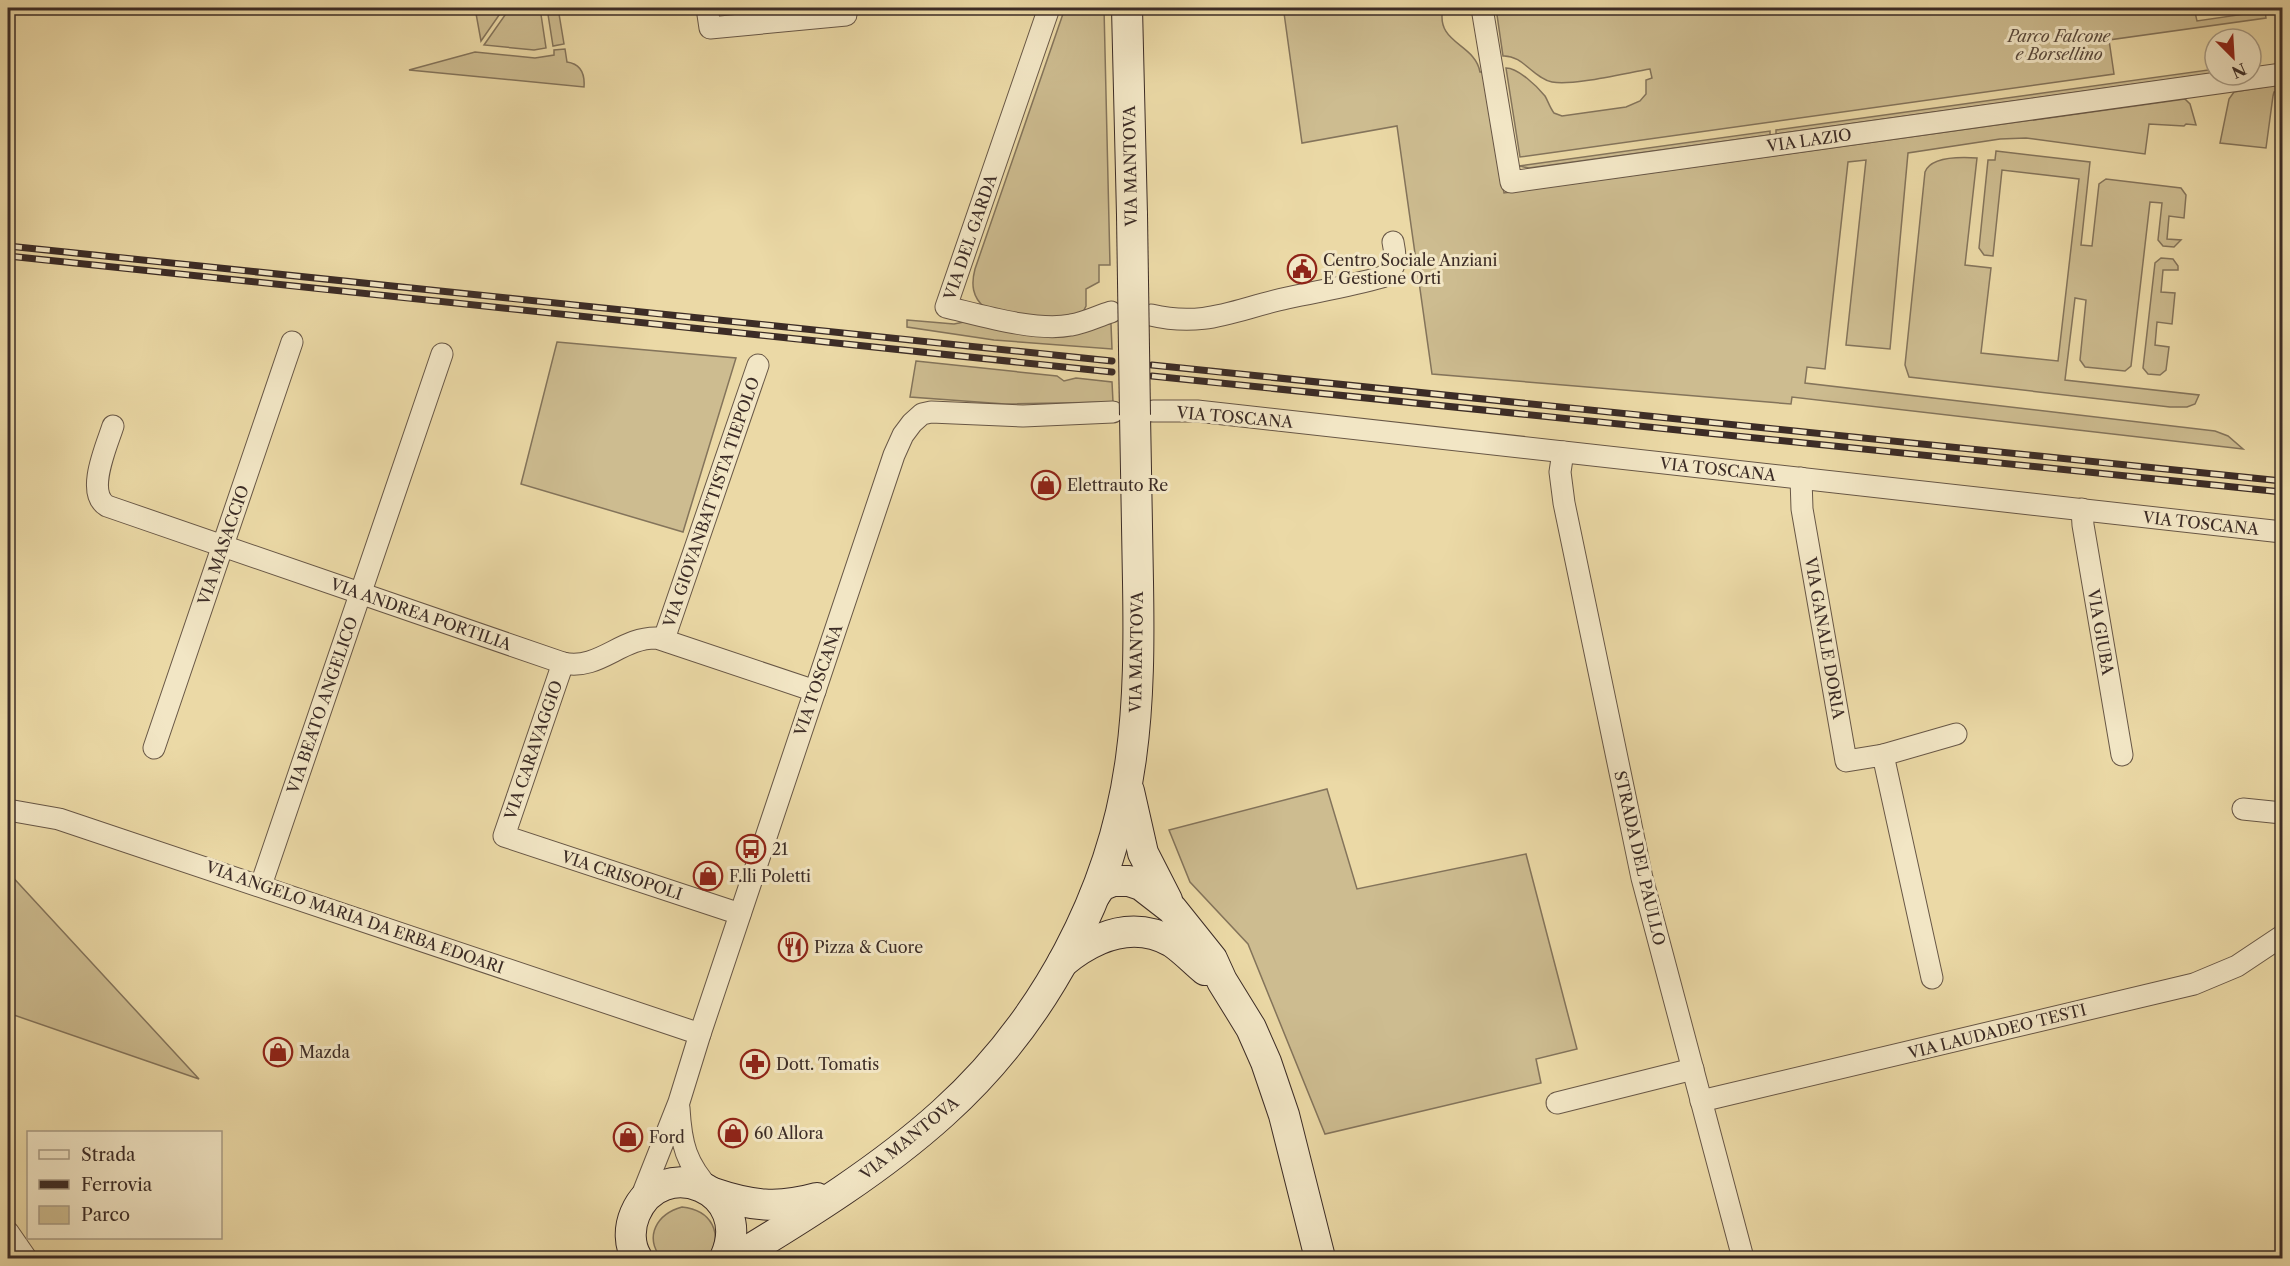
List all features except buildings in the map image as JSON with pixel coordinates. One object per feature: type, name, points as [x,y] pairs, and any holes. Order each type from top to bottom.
[{"type":"main road","name":"VIA MANTOVA","points":[[736,1258],[840,1191],[919,1134],[964,1093],[1016,1034],[1040,1000],[1095,895],[1110,853],[1128,776],[1135,721],[1139,639],[1127,8]]},
{"type":"main road","points":[[1128,776],[1128,788],[1143,853],[1152,875],[1172,909],[1209,955],[1224,985],[1251,1028],[1270,1074],[1284,1115],[1320,1258]]},
{"type":"main road","points":[[1095,895],[1101,886],[1108,882],[1129,881],[1141,885],[1172,909]]},
{"type":"main road","points":[[1059,967],[1068,958],[1101,938],[1119,932],[1140,931],[1171,942],[1224,985]]},
{"type":"main road","name":"VIA MANTOVA","points":[[635,1214],[649,1194],[664,1185],[681,1182],[698,1185],[740,1203],[774,1206],[792,1205],[840,1191]]},
{"type":"main road","points":[[713,1193],[723,1204],[730,1217],[732,1232],[730,1247],[725,1258]]},
{"type":"main road","points":[[619,1258],[635,1214]]},
{"type":"main road","points":[[635,1214],[630,1237],[637,1258]]},
{"type":"street","points":[[707,8],[710,28],[846,11]]},
{"type":"street","name":"VIA DEL GARDA","points":[[1049,8],[946,307],[1009,321],[1056,326],[1071,325],[1111,312]]},
{"type":"street","name":"VIA LAZIO","points":[[1482,8],[1510,182],[2283,74]]},
{"type":"street","points":[[1151,315],[1178,320],[1218,317],[1271,301],[1383,278],[1391,271],[1395,262],[1393,242]]},
{"type":"street","name":"VIA MASACCIO","points":[[154,748],[292,342]]},
{"type":"street","name":"VIA BEATO ANGELICO","points":[[261,885],[442,354]]},
{"type":"street","name":"VIA GIOVANBATTISTA TIEPOLO","points":[[664,639],[758,365]]},
{"type":"street","name":"VIA TOSCANA","points":[[635,1214],[679,1102],[699,1034],[894,455],[903,435],[918,417],[936,411],[1023,416],[1113,412]]},
{"type":"street","name":"VIA TOSCANA","points":[[1153,411],[1197,411],[2283,532]]},
{"type":"street","name":"VIA ANDREA PORTILIA","points":[[113,426],[98,473],[97,483],[102,503],[563,663],[576,665],[590,663],[631,641],[650,637],[664,639],[815,691]]},
{"type":"street","name":"STRADA DEL PAULLO","points":[[1563,452],[1561,485],[1642,878],[1743,1258]]},
{"type":"street","name":"VIA GANALE DORIA","points":[[1801,478],[1801,504],[1846,761],[1884,755],[1956,734]]},
{"type":"street","name":"VIA GIUBA","points":[[2082,510],[2122,755]]},
{"type":"street","name":"VIA CARAVAGGIO","points":[[504,836],[563,663]]},
{"type":"street","points":[[1884,755],[1932,978]]},
{"type":"street","points":[[2243,809],[2283,813]]},
{"type":"street","name":"VIA ANGELO MARIA DA ERBA EDOARI","points":[[8,810],[59,819],[699,1034]]},
{"type":"street","name":"VIA CRISOPOLI","points":[[504,836],[740,914]]},
{"type":"street","name":"VIA LAUDADEO TESTI","points":[[1701,1101],[2194,984],[2237,966],[2283,936]]},
{"type":"street","points":[[1557,1103],[1693,1069]]},
{"type":"street","name":"VIA TOSCANA","points":[[679,1102],[681,1138],[695,1171],[713,1193]]},
{"type":"street","points":[[8,1232],[26,1258]]},
{"type":"green space","points":[[475,8],[504,8],[481,41]]},
{"type":"green space","points":[[510,8],[540,8],[546,48],[534,50],[484,45]]},
{"type":"green space","points":[[547,8],[558,8],[564,44],[553,46]]},
{"type":"green space","points":[[1065,8],[1104,8],[1110,265],[1099,265],[1099,282],[1086,289],[1086,306],[1083,312],[1059,320],[985,308],[975,295],[973,280]]},
{"type":"green space","points":[[1320,8],[1443,8],[1442,20],[1445,29],[1477,62],[1480,72],[1484,72],[1504,193],[2185,99],[2190,104],[2196,125],[2149,124],[2145,154],[2026,138],[2000,139],[1908,153],[1890,349],[1846,345],[1866,160],[1848,162],[1825,369],[1807,367],[1805,383],[2215,431],[2228,436],[2243,449],[1792,397],[1791,404],[1432,374],[1397,126],[1302,143],[1284,13]]},
{"type":"green space","name":"Parco Falcone e Borsellino","points":[[1496,8],[2194,8],[2197,21],[2265,11],[2266,18],[2109,40],[2114,74],[1520,157],[1506,68],[1522,74],[1545,96],[1554,113],[1562,116],[1626,107],[1640,101],[1646,94],[1646,80],[1652,78],[1650,69],[1573,82],[1561,83],[1545,80],[1516,59],[1503,56]]},
{"type":"green space","points":[[565,49],[567,62],[576,65],[581,70],[584,87],[409,70],[475,52],[535,58],[554,55],[554,50]]},
{"type":"green space","points":[[2203,71],[2203,75],[1776,134],[1776,130]]},
{"type":"green space","points":[[2282,84],[2282,91],[2274,92],[2273,96],[2266,148],[2220,143],[2229,99],[2234,92]]},
{"type":"green space","points":[[1770,131],[1770,135],[1529,168],[1519,166]]},
{"type":"green space","points":[[1996,151],[2090,162],[2081,245],[2092,246],[2099,184],[2106,179],[2181,188],[2186,195],[2184,218],[2169,216],[2167,239],[2181,240],[2174,247],[2163,246],[2158,240],[2162,203],[2150,202],[2131,366],[2125,371],[2085,367],[2080,360],[2086,300],[2075,298],[2065,380],[2199,395],[2195,404],[2187,407],[2170,407],[1909,377],[1905,365],[1925,172],[1928,167],[1940,160],[1956,158],[1977,158],[1965,265],[1991,268],[1981,353],[2058,361],[2079,179],[2002,170],[1993,256],[1984,255],[1979,248],[1988,160],[1995,160]]},
{"type":"green space","points":[[2161,258],[2173,259],[2178,270],[2163,270],[2161,292],[2175,293],[2172,324],[2157,322],[2155,345],[2169,347],[2166,370],[2160,375],[2148,374],[2143,368],[2155,263]]},
{"type":"green space","points":[[907,320],[954,324],[969,321],[1106,323],[1111,324],[1112,349],[994,340],[907,327]]},
{"type":"green space","points":[[557,342],[736,358],[683,532],[521,484]]},
{"type":"green space","points":[[916,361],[1057,376],[1064,381],[1076,378],[1112,382],[1113,402],[1005,404],[910,397]]},
{"type":"green space","points":[[1327,789],[1357,889],[1526,854],[1577,1049],[1536,1059],[1541,1083],[1325,1134],[1248,944],[1190,882],[1169,830]]},
{"type":"green space","points":[[8,872],[199,1079],[8,1013]]},
{"type":"green space","points":[[682,1207],[701,1213],[712,1225],[715,1240],[707,1258],[661,1258],[656,1250],[654,1234],[660,1220],[673,1210]]},
{"type":"railway","points":[[8,246],[1112,361]]},
{"type":"railway","points":[[8,256],[1112,372]]},
{"type":"railway","points":[[1152,365],[2282,481]]},
{"type":"railway","points":[[1152,376],[2282,492]]},
{"type":"place","name":"Centro Sociale Anziani E Gestione Orti","points":[[1302,269]]},
{"type":"place","name":"Elettrauto Re","points":[[1046,485]]},
{"type":"place","name":"21","points":[[751,849]]},
{"type":"place","name":"F.lli Poletti","points":[[708,876]]},
{"type":"place","name":"Pizza & Cuore","points":[[793,947]]},
{"type":"place","name":"Mazda","points":[[278,1052]]},
{"type":"place","name":"Dott. Tomatis","points":[[755,1064]]},
{"type":"place","name":"60 Allora","points":[[733,1133]]},
{"type":"place","name":"Ford","points":[[628,1137]]}]
